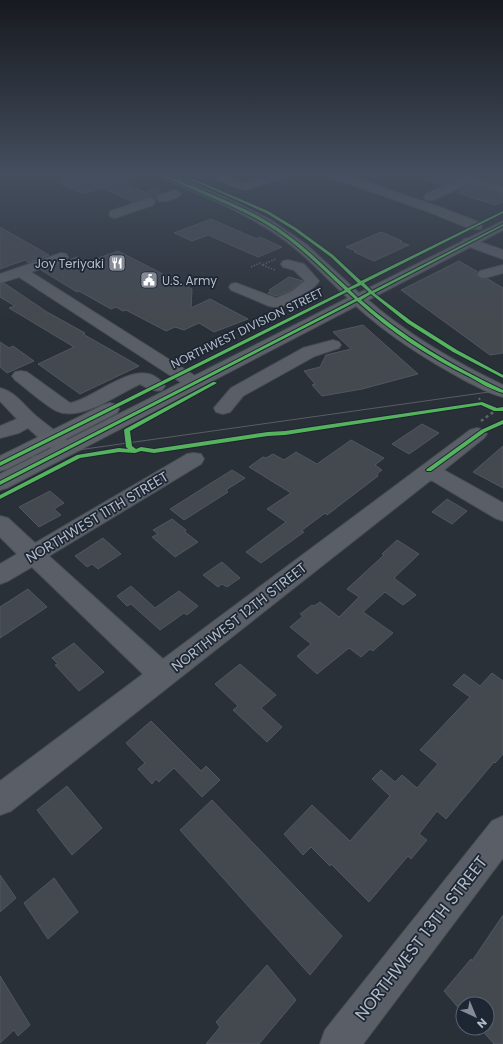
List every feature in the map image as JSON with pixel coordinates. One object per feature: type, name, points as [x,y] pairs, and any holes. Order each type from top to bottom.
[{"type":"main road","points":[[266,224],[279,231],[360,292],[440,343],[503,377]]},
{"type":"main road","points":[[287,224],[295,228],[332,256],[360,292],[392,327],[461,370],[503,392]]},
{"type":"main road","name":"NORTHWEST DIVISION STREET","points":[[360,292],[480,224]]},
{"type":"main road","name":"NORTHWEST DIVISION STREET","points":[[0,464],[59,444],[187,378],[360,292],[503,225]]},
{"type":"main road","name":"NORTHWEST DIVISION STREET","points":[[0,483],[59,444],[156,386],[187,378]]},
{"type":"street","points":[[470,224],[476,226]]},
{"type":"street","points":[[469,242],[503,255]]},
{"type":"street","points":[[0,279],[61,257]]},
{"type":"street","points":[[236,287],[274,304],[281,302],[312,283],[312,280],[307,273],[298,265],[288,264]]},
{"type":"street","points":[[485,274],[503,268]]},
{"type":"street","points":[[21,272],[187,378]]},
{"type":"street","points":[[223,408],[237,392],[309,352],[332,345]]},
{"type":"street","points":[[21,376],[63,407],[70,409],[80,407],[138,378],[144,379],[156,386]]},
{"type":"street","points":[[5,397],[37,388]]},
{"type":"street","points":[[5,397],[29,420],[59,444]]},
{"type":"street","points":[[0,432],[12,429],[29,420]]},
{"type":"street","name":"NORTHWEST 12TH STREET","points":[[0,800],[477,434]]},
{"type":"street","name":"NORTHWEST 11TH STREET","points":[[0,575],[194,459]]},
{"type":"street","points":[[429,470],[503,513]]},
{"type":"street","points":[[0,524],[163,676]]},
{"type":"street","name":"NORTHWEST 13TH STREET","points":[[339,1044],[503,832]]},
{"type":"path","points":[[251,267],[260,263],[262,265]]},
{"type":"path","points":[[262,319],[268,316]]},
{"type":"path","points":[[479,397],[482,403]]},
{"type":"green space","points":[[302,318],[303,319],[236,353],[207,371],[206,367]]},
{"type":"building","points":[[199,224],[222,224],[257,239],[260,237],[282,247],[258,257],[208,235],[192,241],[174,233]]},
{"type":"building","points":[[0,227],[49,255],[29,263],[25,260],[0,269]]},
{"type":"building","points":[[381,232],[409,245],[374,261],[346,247]]},
{"type":"building","points":[[118,251],[192,289],[191,308],[210,299],[248,319],[214,332],[199,323],[184,330],[175,327],[166,331],[126,310],[123,311],[116,307],[111,309],[79,291],[77,292],[41,270],[77,257],[87,262]]},
{"type":"building","points":[[459,261],[478,272],[477,275],[480,278],[488,279],[503,288],[503,353],[490,355],[401,290]]},
{"type":"building","points":[[289,277],[303,281],[290,291],[276,296],[268,293],[271,291],[269,290]]},
{"type":"building","points":[[4,283],[47,312],[139,366],[80,394],[38,364],[74,347],[9,308],[15,306],[0,297],[0,284]]},
{"type":"building","points":[[363,325],[418,374],[362,389],[322,396],[312,385],[315,384],[304,371],[320,367],[326,355],[351,349],[333,332]]},
{"type":"building","points":[[0,342],[9,348],[13,346],[34,361],[7,373],[0,367]]},
{"type":"building","points":[[422,424],[439,433],[409,454],[392,444]]},
{"type":"building","points":[[351,440],[384,458],[375,465],[382,470],[377,474],[378,476],[327,515],[325,513],[301,531],[304,532],[261,563],[246,552],[286,522],[267,509],[291,493],[249,467],[263,457],[266,458],[273,454],[284,460],[296,452],[317,464]]},
{"type":"building","points":[[503,446],[503,488],[473,472]]},
{"type":"building","points":[[232,470],[245,478],[226,490],[228,492],[184,520],[170,509]]},
{"type":"building","points":[[50,491],[64,503],[54,509],[61,515],[39,527],[19,507]]},
{"type":"building","points":[[447,499],[467,511],[452,524],[432,512]]},
{"type":"building","points":[[172,519],[198,542],[175,557],[152,537],[158,534],[153,530]]},
{"type":"building","points":[[103,538],[121,554],[98,569],[92,564],[87,567],[75,556]]},
{"type":"building","points":[[397,540],[419,554],[394,578],[416,595],[403,605],[385,592],[363,612],[393,633],[373,651],[370,649],[361,657],[349,648],[317,674],[297,656],[311,644],[290,627],[303,616],[300,614],[312,605],[314,606],[320,602],[339,617],[359,597],[347,589],[384,555],[382,554]]},
{"type":"building","points":[[222,562],[240,578],[227,587],[222,584],[218,587],[203,575]]},
{"type":"building","points":[[131,586],[155,608],[179,591],[198,606],[187,615],[184,613],[160,630],[131,604],[127,606],[117,596]]},
{"type":"building","points":[[28,589],[47,607],[0,638],[0,607]]},
{"type":"building","points":[[74,643],[104,672],[79,691],[55,665],[58,664],[52,658]]},
{"type":"building","points":[[240,664],[276,695],[261,708],[282,727],[267,742],[233,710],[238,706],[215,684]]},
{"type":"building","points":[[492,673],[503,681],[503,754],[495,763],[494,762],[446,819],[437,811],[419,834],[427,840],[411,859],[408,856],[369,902],[331,864],[330,866],[311,847],[303,855],[284,834],[312,805],[350,841],[390,796],[372,779],[381,770],[395,782],[402,775],[417,788],[438,764],[420,750],[470,697],[453,685],[464,674],[480,686]]},
{"type":"building","points":[[151,721],[201,771],[206,766],[220,780],[202,797],[174,768],[159,782],[156,779],[152,784],[138,769],[145,763],[126,743]]},
{"type":"building","points":[[67,786],[102,828],[72,855],[37,810]]},
{"type":"building","points":[[212,800],[342,936],[310,975],[180,830]]},
{"type":"building","points":[[0,875],[16,898],[0,912]]},
{"type":"building","points":[[54,878],[78,912],[48,939],[24,903]]},
{"type":"building","points":[[503,915],[503,1044],[494,1044],[487,1036],[495,1036],[495,996],[455,996],[455,1004],[444,991],[471,959],[472,961]]},
{"type":"building","points":[[267,965],[296,1000],[259,1044],[206,1044],[220,1027],[216,1022]]},
{"type":"building","points":[[0,976],[30,1025],[18,1036],[14,1030],[0,1043]]},
{"type":"tram line","points":[[0,461],[503,390]]},
{"type":"cycle path","points":[[269,224],[313,257],[353,296],[396,331],[448,364],[503,392]]},
{"type":"cycle path","points":[[286,224],[332,256],[378,299],[409,322],[455,351],[503,377]]},
{"type":"cycle path","points":[[0,464],[480,224]]},
{"type":"cycle path","points":[[0,483],[503,225]]},
{"type":"cycle path","points":[[215,383],[127,430],[129,447],[135,451],[141,449],[154,451],[482,403],[496,410],[503,409]]},
{"type":"cycle path","points":[[429,470],[483,431],[503,422]]},
{"type":"cycle path","points":[[0,497],[79,456],[119,450],[135,451]]},
{"type":"place","name":"Joy Teriyaki","points":[[117,263]]},
{"type":"place","name":"U.S. Army","points":[[149,280]]}]
